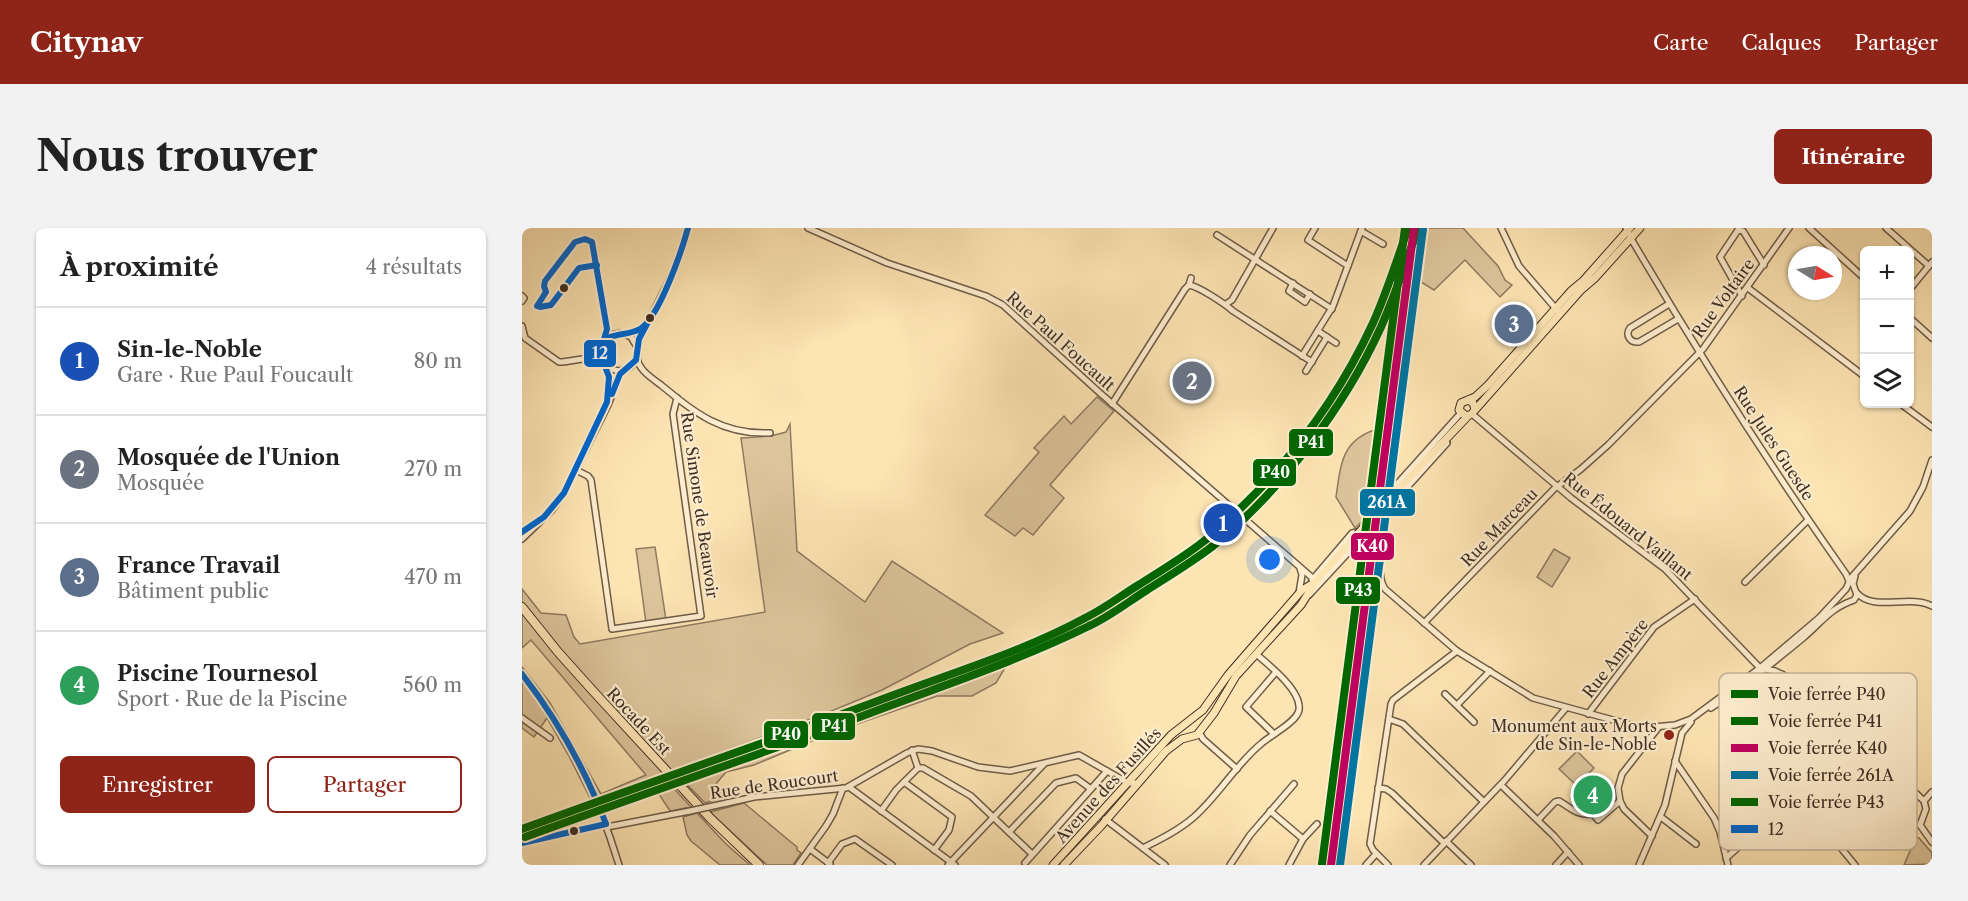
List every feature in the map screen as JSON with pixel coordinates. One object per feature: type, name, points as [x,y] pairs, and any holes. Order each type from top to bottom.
[{"type":"highway","name":"Rocade Est","points":[[522,605],[558,652],[601,700],[710,818],[759,865]]},
{"type":"main road","points":[[1467,414],[1460,405],[1475,397],[1640,228]]},
{"type":"main road","points":[[1314,580],[1467,414],[1558,311],[1572,290],[1587,278],[1628,229]]},
{"type":"main road","name":"Rue Édouard Vaillant","points":[[1467,414],[1474,404],[1468,400]]},
{"type":"main road","name":"Avenue des Fusillés","points":[[1053,865],[1173,733],[1206,707],[1228,675],[1314,580]]},
{"type":"main road","name":"Avenue des Fusillés","points":[[1068,864],[1170,747],[1180,740],[1197,735],[1214,713],[1234,678],[1256,654],[1314,580]]},
{"type":"main road","points":[[1187,722],[1198,724],[1197,735],[1183,731],[1187,722]]},
{"type":"street","points":[[688,228],[684,244],[640,336],[638,363],[646,373],[695,413],[722,426],[748,432],[770,433]]},
{"type":"street","name":"Rue Paul Foucault","points":[[807,228],[887,263],[994,300],[1010,311],[1112,404],[1314,580]]},
{"type":"street","points":[[1226,304],[1232,300],[1273,228]]},
{"type":"street","points":[[1315,228],[1308,240],[1348,266]]},
{"type":"street","points":[[1501,228],[1519,266],[1558,311]]},
{"type":"street","name":"Rue Voltaire","points":[[1699,353],[1789,228]]},
{"type":"street","points":[[1809,228],[1860,274]]},
{"type":"street","points":[[1886,228],[1931,264],[1914,284]]},
{"type":"street","name":"Rue Jules Guesde","points":[[1628,229],[1631,239],[1699,353],[1849,581]]},
{"type":"street","points":[[1302,356],[1332,309],[1362,230],[1383,244]]},
{"type":"street","points":[[1742,296],[1720,259],[1721,253],[1738,230],[1743,231],[1764,265]]},
{"type":"street","points":[[1217,235],[1332,309]]},
{"type":"street","points":[[1112,404],[1189,285],[1191,278]]},
{"type":"street","points":[[1293,283],[1289,291],[1305,302],[1310,294]]},
{"type":"street","points":[[1189,285],[1195,286],[1226,304],[1233,311],[1312,362]]},
{"type":"street","points":[[1748,288],[1860,373]]},
{"type":"street","points":[[1669,304],[1630,328],[1629,338],[1633,342],[1639,342],[1678,319]]},
{"type":"street","points":[[583,358],[595,353],[605,339],[613,334],[638,331],[648,322]]},
{"type":"street","points":[[1914,322],[1932,338]]},
{"type":"street","points":[[522,326],[525,338],[559,362],[593,358],[615,370],[634,368],[646,373]]},
{"type":"street","points":[[1318,331],[1336,343]]},
{"type":"street","points":[[626,334],[638,348]]},
{"type":"street","points":[[1306,371],[1327,337]]},
{"type":"street","points":[[602,344],[600,353],[610,381],[604,411]]},
{"type":"street","name":"Rue Marceau","points":[[1424,623],[1558,487],[1608,445],[1699,353]]},
{"type":"street","points":[[522,539],[558,502],[576,470],[619,376],[633,364],[637,357]]},
{"type":"street","name":"Rue Simone de Beauvoir","points":[[576,470],[591,480],[612,629],[701,616],[674,419],[673,407],[677,398]]},
{"type":"street","points":[[1906,408],[1932,427]]},
{"type":"street","points":[[1389,501],[1465,423],[1467,414]]},
{"type":"street","points":[[1467,414],[1389,493],[1379,569],[1380,581],[1385,589],[1457,651],[1536,700],[1642,728],[1686,722],[1719,701]]},
{"type":"street","name":"Rue Édouard Vaillant","points":[[1467,414],[1665,569],[1762,668]]},
{"type":"street","points":[[1850,602],[1844,598],[1849,581],[1912,508],[1923,487],[1932,460]]},
{"type":"street","points":[[1745,582],[1808,520]]},
{"type":"street","points":[[522,532],[538,522]]},
{"type":"street","name":"Avenue des Fusillés","points":[[1301,597],[1359,541],[1360,533],[1352,533],[1314,580]]},
{"type":"street","points":[[1299,566],[1302,573],[1301,597]]},
{"type":"street","points":[[1755,673],[1804,636],[1836,607],[1855,599],[1856,591],[1853,581],[1858,572]]},
{"type":"street","points":[[1762,668],[1825,613],[1845,590],[1850,588],[1871,602],[1917,602],[1932,606]]},
{"type":"street","name":"Rue Ampère","points":[[1588,714],[1654,627],[1695,599]]},
{"type":"street","points":[[1388,865],[1376,854],[1370,844],[1393,700],[1457,651]]},
{"type":"street","points":[[1143,848],[1172,833],[1193,818],[1256,748],[1294,719],[1299,709],[1296,697],[1276,672],[1256,654]]},
{"type":"street","points":[[1762,668],[1779,673]]},
{"type":"street","points":[[1274,734],[1246,707],[1276,672]]},
{"type":"street","points":[[1456,705],[1490,672]]},
{"type":"street","points":[[522,674],[548,709],[573,750],[589,783],[619,865]]},
{"type":"street","points":[[1445,694],[1474,722]]},
{"type":"street","points":[[1639,865],[1661,816],[1680,737],[1687,725],[1719,701]]},
{"type":"street","points":[[1424,865],[1501,785],[1566,708]]},
{"type":"street","points":[[522,718],[550,738]]},
{"type":"street","points":[[1389,719],[1403,724],[1484,802]]},
{"type":"street","points":[[1671,725],[1679,730],[1680,737]]},
{"type":"street","points":[[1652,836],[1626,812],[1620,801],[1618,788],[1622,774],[1661,727]]},
{"type":"street","points":[[1642,728],[1647,732],[1649,739]]},
{"type":"street","points":[[1197,735],[1237,769]]},
{"type":"street","points":[[918,768],[912,750],[926,749],[975,766],[1008,771],[1079,755],[1128,783],[1138,783]]},
{"type":"street","name":"Rue de Roucourt","points":[[522,843],[754,797],[846,788],[912,750]]},
{"type":"street","points":[[1675,761],[1714,818],[1719,830]]},
{"type":"street","points":[[798,865],[833,814],[846,788],[881,811],[951,864],[1045,763]]},
{"type":"street","points":[[881,811],[918,768]]},
{"type":"street","points":[[918,768],[925,769],[970,795],[1032,854]]},
{"type":"street","points":[[1025,862],[1107,771]]},
{"type":"street","points":[[1009,832],[1058,782],[1076,778],[1091,789]]},
{"type":"street","points":[[904,782],[952,818],[949,830],[934,850]]},
{"type":"street","points":[[1230,865],[1247,839],[1294,784]]},
{"type":"street","points":[[1501,785],[1538,820],[1579,865]]},
{"type":"street","points":[[1378,788],[1392,793],[1471,865]]},
{"type":"street","points":[[1924,801],[1932,792]]},
{"type":"street","points":[[1917,794],[1924,801],[1926,809],[1920,825],[1932,842]]},
{"type":"street","points":[[1538,820],[1555,802],[1559,801],[1574,812],[1593,814],[1598,820],[1620,801]]},
{"type":"street","points":[[1270,812],[1303,839]]},
{"type":"street","points":[[1099,814],[1165,865]]},
{"type":"street","points":[[1661,816],[1696,844]]},
{"type":"street","points":[[1289,865],[1303,839],[1317,824]]},
{"type":"street","points":[[810,849],[830,864],[842,844],[855,839],[892,865]]},
{"type":"street","points":[[1724,850],[1728,865]]},
{"type":"street","points":[[1726,858],[1735,850]]},
{"type":"street","points":[[1844,850],[1856,865]]},
{"type":"street","points":[[1556,865],[1568,852]]},
{"type":"street","points":[[1366,865],[1376,854]]},
{"type":"shaded area","points":[[1419,228],[1463,228],[1498,266],[1505,280],[1512,285],[1500,297],[1465,260],[1434,290],[1413,277]]},
{"type":"shaded area","points":[[1097,397],[1114,411],[1050,485],[1064,498],[1033,535],[1023,528],[1015,536],[985,515],[1039,452],[1034,448],[1064,416],[1071,424]]},
{"type":"shaded area","points":[[790,424],[797,551],[865,602],[892,561],[1003,633],[970,644],[882,690],[827,713],[649,779],[653,785],[602,806],[600,798],[592,802],[547,718],[534,737],[522,728],[522,667],[550,703],[601,794],[646,775],[531,640],[522,648],[522,589],[541,613],[566,615],[574,637],[580,644],[765,612],[741,438],[771,436],[786,432]]},
{"type":"shaded area","points":[[1381,428],[1371,513],[1355,528],[1336,497],[1342,462],[1351,445],[1358,438]]},
{"type":"shaded area","points":[[655,547],[666,620],[646,623],[636,549]]},
{"type":"shaded area","points":[[1554,549],[1570,558],[1552,587],[1537,577]]},
{"type":"shaded area","points":[[1006,666],[996,683],[972,696],[937,696],[831,733],[754,765],[726,772],[715,785],[724,797],[705,803],[679,776],[775,742],[974,679]]},
{"type":"shaded area","points":[[1577,751],[1594,768],[1577,786],[1559,769]]},
{"type":"shaded area","points":[[667,781],[691,807],[670,811],[653,785]]},
{"type":"shaded area","points":[[744,803],[797,847],[801,853],[793,865],[767,865],[710,812]]},
{"type":"shaded area","points":[[697,813],[726,844],[750,865],[720,865],[691,841],[687,835],[683,817]]},
{"type":"shaded area","points":[[1917,837],[1919,838],[1932,853],[1932,864],[1904,865],[1910,850],[1917,850]]},
{"type":"rail line","name":"P43","points":[[1322,864],[1405,228]]},
{"type":"rail line","name":"P40","points":[[522,829],[1038,641],[1094,613],[1184,556],[1209,537],[1258,490],[1303,439],[1323,411],[1341,383],[1373,323],[1408,228]]},
{"type":"rail line","name":"K40","points":[[1331,865],[1414,228]]},
{"type":"rail line","name":"261A","points":[[1340,865],[1423,229]]},
{"type":"rail line","name":"P41","points":[[525,837],[798,740],[1015,659],[1111,614],[1189,563],[1213,546],[1263,500],[1309,446],[1330,417],[1381,327],[1417,231]]},
{"type":"transit line","name":"12","points":[[601,349],[608,338],[640,329],[655,312],[669,283],[688,228]]},
{"type":"transit line","name":"12","points":[[522,532],[544,517],[564,493],[607,402],[609,377],[600,353],[607,329],[592,242],[585,239],[575,242],[545,281],[546,292],[537,306]]},
{"type":"transit line","name":"12","points":[[540,307],[551,305],[579,268],[597,265]]},
{"type":"transit line","name":"12","points":[[612,394],[620,374],[636,360],[639,339],[648,322]]},
{"type":"transit line","name":"12","points":[[522,674],[570,746],[606,824]]},
{"type":"transit line","name":"12","points":[[522,843],[606,824]]},
{"type":"place","name":"France Travail","points":[[1514,324]]},
{"type":"place","name":"Mosquée de l'Union","points":[[1192,381]]},
{"type":"place","name":"Sin-le-Noble","points":[[1223,523]]},
{"type":"place","name":"Monument aux Morts de Sin-le-Noble","points":[[1669,735]]},
{"type":"place","name":"Piscine Tournesol","points":[[1593,795]]}]
